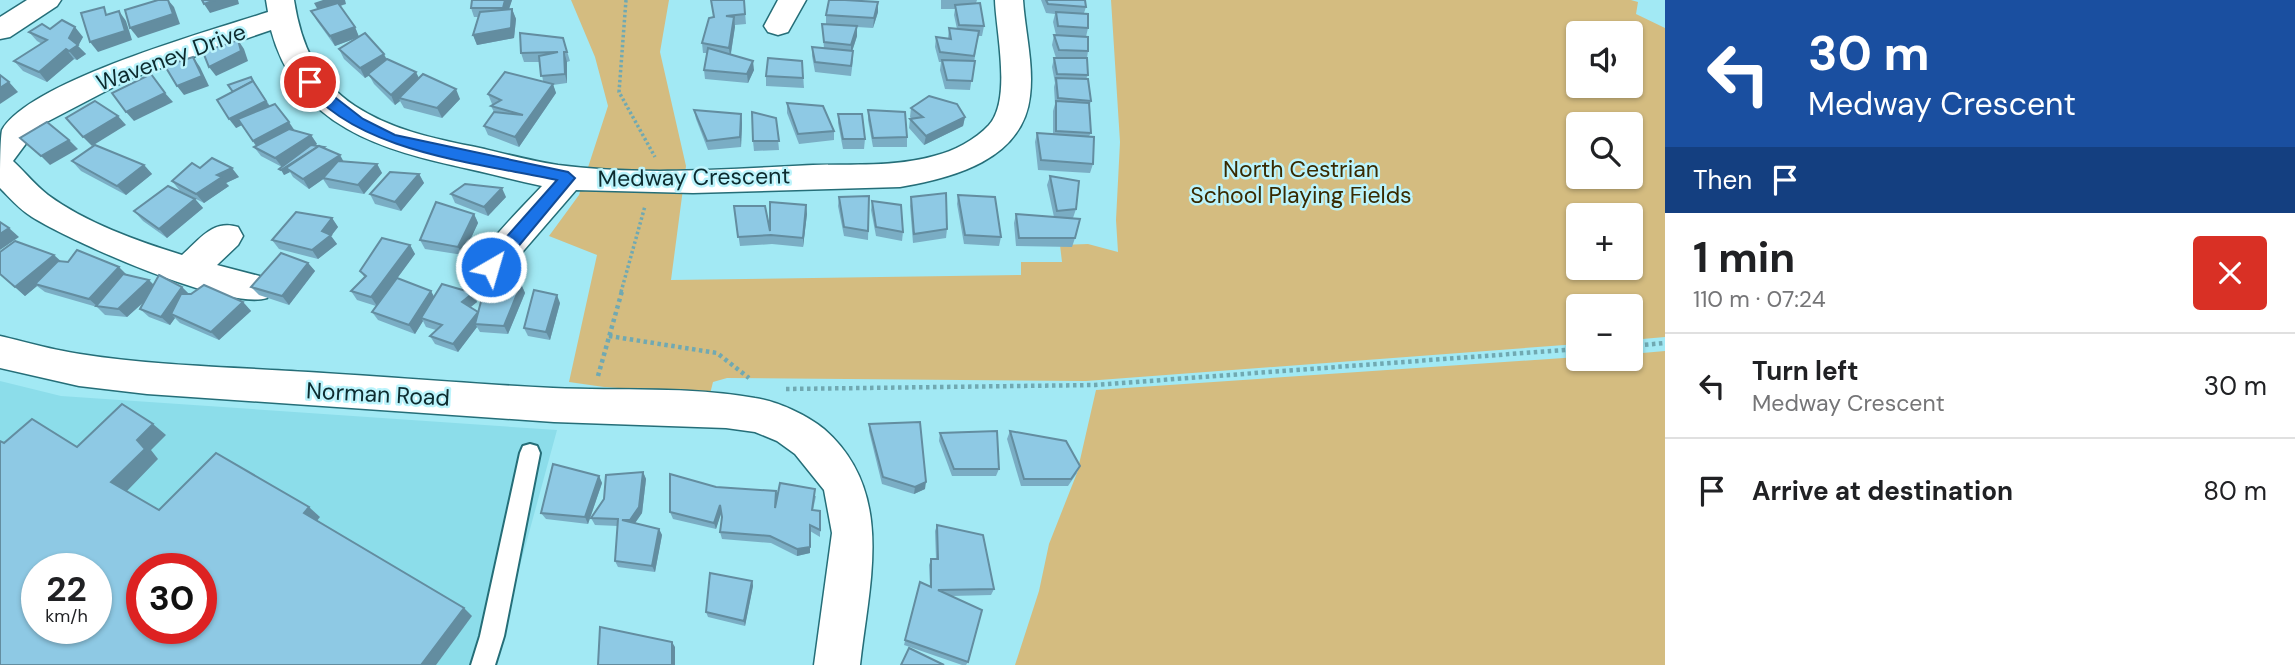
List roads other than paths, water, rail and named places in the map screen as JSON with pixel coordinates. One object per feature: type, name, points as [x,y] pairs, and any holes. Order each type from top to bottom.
[{"type":"street","points":[[0,30],[47,0]]},
{"type":"street","points":[[778,26],[792,0]]},
{"type":"street","name":"Medway Crescent","points":[[281,8],[292,49],[310,82],[330,103],[358,123],[392,139],[568,178],[654,181],[900,175],[933,171],[965,159],[985,147],[1011,113],[1015,97],[1009,0]]},
{"type":"street","name":"Waveney Drive","points":[[0,155],[28,118],[118,72],[281,8]]},
{"type":"street","points":[[0,168],[41,207],[108,242],[188,270],[254,288]]},
{"type":"street","points":[[503,265],[568,178]]},
{"type":"street","points":[[188,270],[226,236]]},
{"type":"street","name":"Norman Road","points":[[0,352],[79,370],[147,378],[554,405],[726,411],[763,394],[791,429],[809,441],[824,457],[843,483],[853,533],[837,665]]},
{"type":"lane","points":[[483,665],[492,636],[530,453]]},
{"type":"park label","name":"North Cestrian School Playing Fields","points":[[1301,182]]}]
